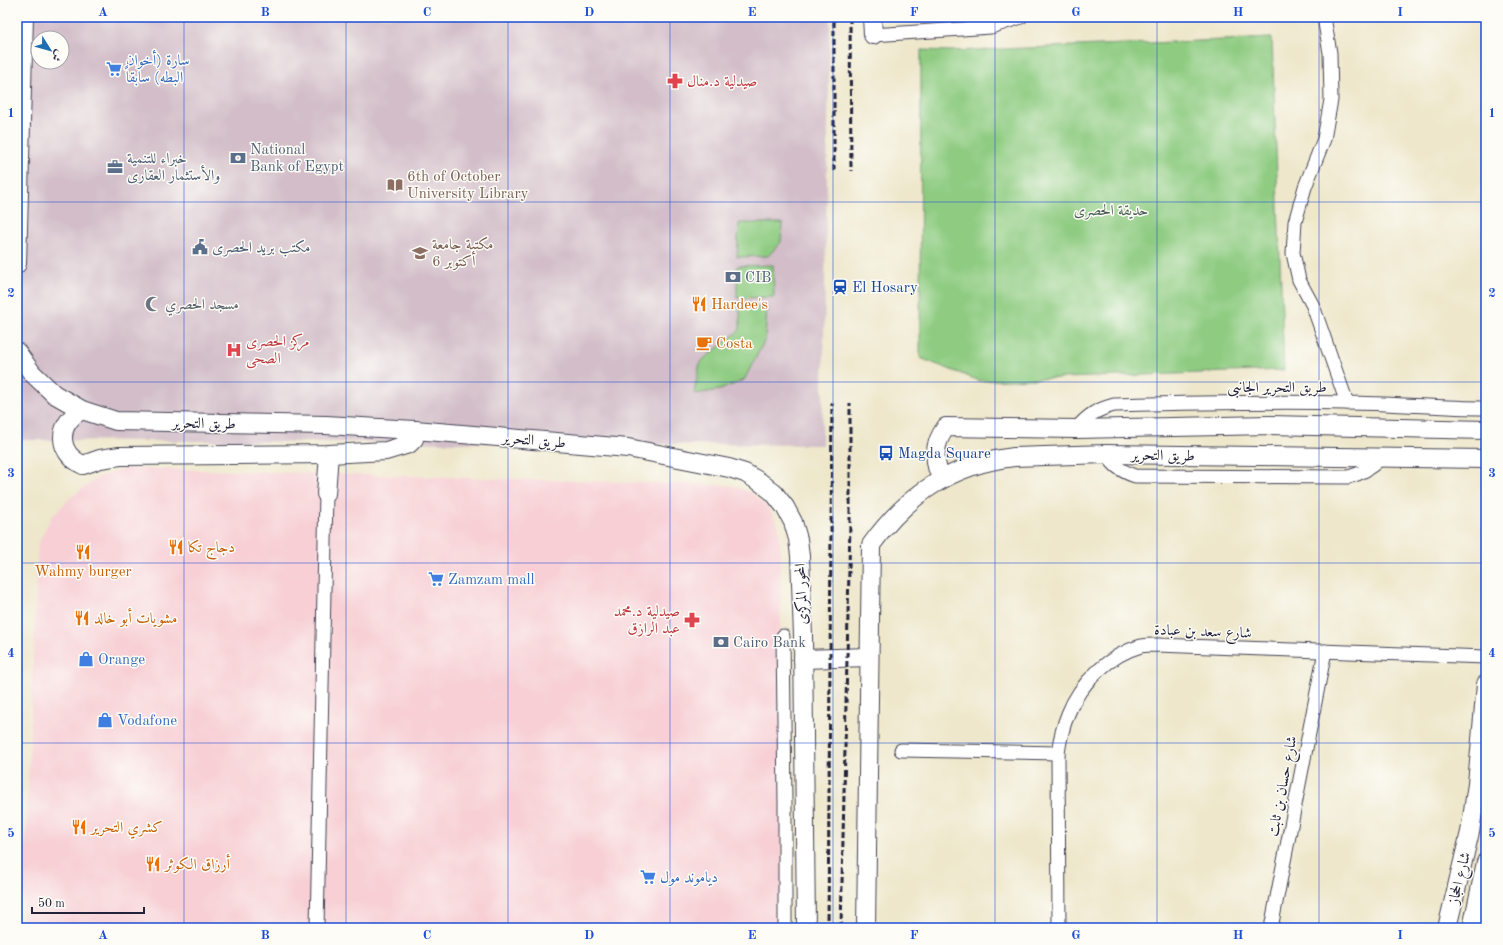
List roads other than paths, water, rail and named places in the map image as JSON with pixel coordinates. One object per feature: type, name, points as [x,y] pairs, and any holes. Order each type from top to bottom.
[{"type":"main road","points":[[17,264],[24,17]]},
{"type":"main road","points":[[872,17],[873,35]]},
{"type":"main road","name":"طريق التحرير","points":[[17,352],[32,373],[54,394],[82,410],[116,421],[326,425],[416,430],[628,448]]},
{"type":"main road","points":[[82,410],[69,419],[63,434],[63,442],[66,450],[76,462],[83,465],[100,459],[120,456],[329,454],[386,451],[396,449],[412,442],[416,435],[416,430]]},
{"type":"main road","name":"طريق التحرير","points":[[942,479],[936,465],[936,449],[941,434],[946,427],[1076,429],[1270,425],[1485,435]]},
{"type":"main road","name":"المحور المركزى","points":[[628,448],[729,468],[745,473],[774,493],[790,517],[798,539],[800,556],[803,659],[806,928]]},
{"type":"main road","points":[[326,494],[329,454]]},
{"type":"main road","name":"طريق التحرير","points":[[869,657],[871,545],[900,510],[925,489],[969,466],[999,458],[1106,454],[1486,459]]},
{"type":"main road","points":[[803,659],[869,657],[866,928]]},
{"type":"main road","name":"شارع الحجاز","points":[[1447,928],[1470,832],[1477,784],[1486,684]]},
{"type":"main road","name":"شارع الحجاز","points":[[1472,928],[1486,862]]},
{"type":"street","points":[[873,35],[991,27],[1008,23],[1021,17]]},
{"type":"street","points":[[1324,17],[1330,53],[1331,100],[1324,139],[1305,187],[1295,222],[1293,253],[1299,280],[1313,306],[1347,403]]},
{"type":"street","name":"طريق التحرير الجانبى","points":[[1076,429],[1086,417],[1100,409],[1114,405],[1232,402],[1347,403],[1450,408],[1486,408]]},
{"type":"street","points":[[317,928],[326,494]]},
{"type":"street","points":[[783,636],[785,928]]},
{"type":"street","name":"شارع سعد بن عبادة","points":[[1059,928],[1058,753],[1062,732],[1068,713],[1090,678],[1123,653],[1142,646],[1157,645],[1486,657]]},
{"type":"street","name":"شارع حسان بن ثابت","points":[[1271,928],[1325,651]]},
{"type":"street","points":[[901,750],[1058,753]]},
{"type":"railway","points":[[834,17],[834,171]]},
{"type":"railway","points":[[850,17],[851,171]]},
{"type":"railway","points":[[828,928],[832,403]]},
{"type":"railway","points":[[841,928],[850,524],[850,403]]},
{"type":"place","name":"سارة (أخوان البطه) سابقاً","points":[[114,69]]},
{"type":"place","name":"صيدلية د.منال","points":[[675,81]]},
{"type":"place","name":"National Bank of Egypt","points":[[238,158]]},
{"type":"place","name":"خبراء للتنمية والأستثمار العقارى","points":[[115,167]]},
{"type":"place","name":"6th of October University Library","points":[[395,185]]},
{"type":"place","name":"مكتب بريد الحصرى","points":[[200,247]]},
{"type":"place","name":"مكتبة جامعة 6 أكتوبر","points":[[420,253]]},
{"type":"place","name":"CIB","points":[[733,277]]},
{"type":"place","name":"El Hosary","points":[[840,287]]},
{"type":"place","name":"مسجد الحصري","points":[[153,304]]},
{"type":"place","name":"Hardee's","points":[[699,304]]},
{"type":"place","name":"Costa","points":[[704,343]]},
{"type":"place","name":"مركز الحصرى الصحى","points":[[234,350]]},
{"type":"place","name":"Magda Square","points":[[886,453]]},
{"type":"place","name":"دجاج تكا","points":[[176,547]]},
{"type":"place","name":"Wahmy burger","points":[[83,552]]},
{"type":"place","name":"Zamzam mall","points":[[436,579]]},
{"type":"place","name":"مشويات أبو خالد","points":[[82,618]]},
{"type":"place","name":"صيدلية د.محمد عبد الرازق","points":[[692,620]]},
{"type":"place","name":"Cairo Bank","points":[[721,642]]},
{"type":"place","name":"Orange","points":[[86,659]]},
{"type":"place","name":"Vodafone","points":[[105,720]]},
{"type":"place","name":"كشري التحرير","points":[[79,827]]},
{"type":"place","name":"أرزاق الكوثر","points":[[153,864]]},
{"type":"place","name":"دياموند مول","points":[[648,877]]},
{"type":"park label","name":"حديقة الحصرى","points":[[1111,210]]}]
